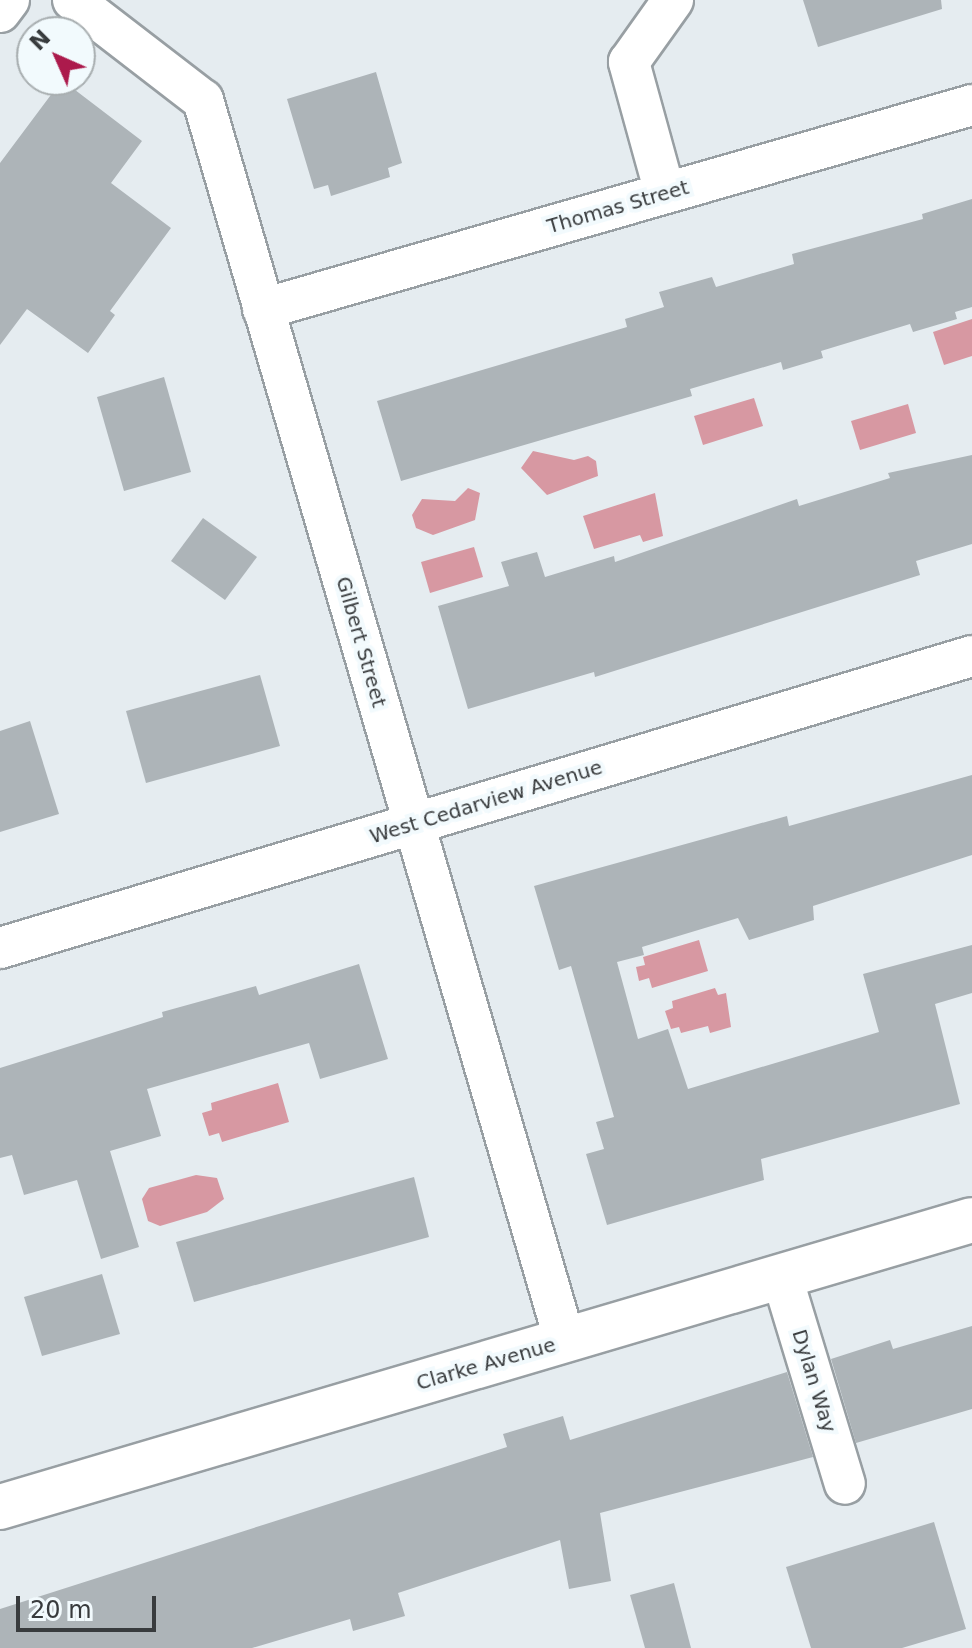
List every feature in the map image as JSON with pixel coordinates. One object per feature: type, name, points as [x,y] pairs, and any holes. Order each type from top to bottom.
[{"type":"street","points":[[0,12],[9,0]]},
{"type":"street","name":"Gilbert Street","points":[[73,0],[203,100],[565,1341]]},
{"type":"street","points":[[665,193],[629,62],[673,0]]},
{"type":"street","name":"Thomas Street","points":[[263,309],[972,105]]},
{"type":"street","name":"West Cedarview Avenue","points":[[0,948],[972,656]]},
{"type":"street","name":"Clarke Avenue","points":[[0,1507],[972,1220]]},
{"type":"street","name":"Dylan Way","points":[[782,1277],[845,1484]]},
{"type":"shaded area","points":[[972,319],[972,356],[944,365],[933,332]]},
{"type":"shaded area","points":[[754,398],[763,426],[703,445],[694,416]]},
{"type":"shaded area","points":[[908,404],[916,433],[860,450],[851,421]]},
{"type":"shaded area","points":[[533,451],[574,460],[588,456],[596,461],[598,476],[547,495],[521,468]]},
{"type":"shaded area","points":[[468,488],[480,493],[475,520],[433,535],[416,528],[412,515],[422,499],[455,501]]},
{"type":"shaded area","points":[[655,493],[663,536],[643,542],[640,535],[594,549],[583,516]]},
{"type":"shaded area","points":[[474,547],[483,577],[430,593],[421,562]]},
{"type":"shaded area","points":[[699,940],[708,971],[652,988],[649,978],[639,981],[636,967],[645,965],[643,957]]},
{"type":"shaded area","points":[[715,988],[718,995],[726,993],[731,1027],[710,1033],[708,1026],[681,1033],[679,1027],[671,1029],[665,1011],[673,1008],[672,1001]]},
{"type":"shaded area","points":[[278,1083],[289,1122],[222,1142],[219,1133],[209,1136],[202,1113],[212,1110],[211,1103]]},
{"type":"shaded area","points":[[196,1175],[217,1178],[224,1199],[207,1212],[160,1226],[148,1221],[142,1199],[149,1188]]},
{"type":"building","points":[[803,0],[941,0],[942,9],[818,47]]},
{"type":"building","points":[[376,72],[402,163],[388,168],[390,177],[331,196],[328,185],[314,189],[287,99]]},
{"type":"building","points":[[50,96],[83,96],[142,141],[111,183],[171,228],[110,311],[115,315],[88,353],[27,309],[0,345],[0,163]]},
{"type":"building","points":[[972,199],[972,307],[955,312],[957,319],[913,332],[910,324],[821,351],[823,358],[783,370],[781,362],[690,389],[692,396],[401,481],[377,401],[627,327],[625,319],[664,307],[659,292],[712,277],[716,287],[794,264],[792,254],[923,219],[922,214]]},
{"type":"building","points":[[164,377],[191,472],[124,491],[97,397]]},
{"type":"building","points":[[972,455],[972,544],[916,561],[920,575],[595,677],[594,672],[468,709],[438,606],[509,586],[501,562],[537,552],[545,577],[614,556],[615,562],[797,499],[799,506],[890,478],[888,473]]},
{"type":"building","points":[[203,518],[257,557],[225,600],[171,561]]},
{"type":"building","points":[[260,675],[280,746],[146,783],[126,711]]},
{"type":"building","points":[[30,721],[59,814],[0,832],[0,731]]},
{"type":"building","points":[[972,775],[972,855],[813,906],[814,920],[749,940],[738,918],[642,947],[644,955],[617,962],[638,1039],[668,1029],[688,1089],[879,1032],[863,974],[972,945],[972,993],[935,1004],[960,1104],[761,1159],[764,1180],[607,1225],[586,1154],[604,1149],[596,1122],[614,1117],[571,966],[559,970],[534,886],[787,816],[789,826]]},
{"type":"building","points":[[359,964],[388,1059],[320,1079],[309,1043],[147,1089],[161,1136],[110,1151],[139,1247],[101,1259],[77,1180],[24,1195],[12,1155],[0,1158],[0,1068],[163,1017],[162,1012],[256,986],[259,995]]},
{"type":"building","points":[[414,1177],[429,1237],[194,1302],[176,1242]]},
{"type":"building","points":[[102,1274],[120,1334],[42,1356],[24,1297]]},
{"type":"building","points":[[972,1326],[972,1409],[856,1443],[831,1359],[890,1340],[893,1349]]},
{"type":"building","points":[[787,1372],[813,1457],[600,1513],[611,1581],[569,1589],[560,1540],[398,1593],[405,1616],[353,1631],[350,1619],[252,1648],[0,1648],[0,1609],[507,1447],[503,1434],[563,1416],[570,1440]]},
{"type":"building","points":[[934,1522],[966,1629],[902,1648],[811,1648],[786,1567]]},
{"type":"building","points":[[674,1583],[691,1648],[645,1648],[630,1595]]}]
